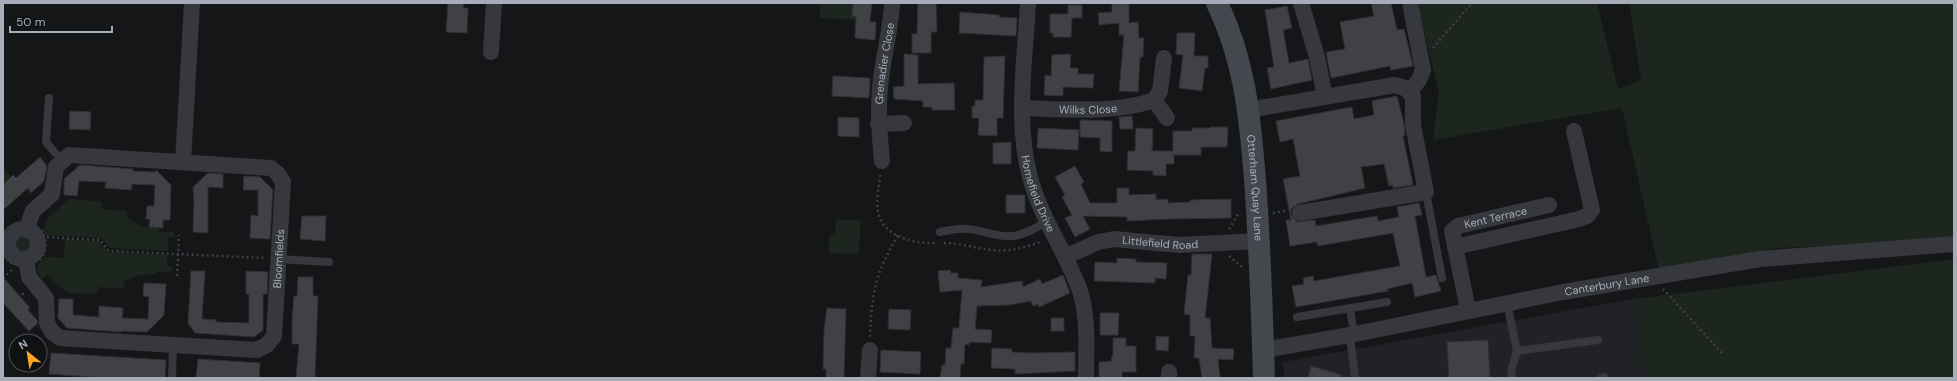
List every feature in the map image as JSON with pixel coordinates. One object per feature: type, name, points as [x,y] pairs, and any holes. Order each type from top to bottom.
[{"type":"street","points":[[183,162],[192,3]]},
{"type":"street","points":[[491,52],[494,3]]},
{"type":"street","name":"Grenadier Close","points":[[882,161],[878,124],[881,79],[888,42],[892,3]]},
{"type":"street","name":"Homefield Drive","points":[[1028,3],[1022,108],[1026,163],[1034,190],[1079,289],[1084,308],[1086,328],[1086,378]]},
{"type":"street","name":"Otterham Quay Lane","points":[[1218,3],[1237,52],[1244,78],[1248,110],[1260,241],[1264,378]]},
{"type":"street","points":[[1301,3],[1317,57],[1325,97]]},
{"type":"street","points":[[1410,3],[1422,60],[1422,74],[1410,92]]},
{"type":"street","points":[[1164,58],[1160,91],[1154,100],[1167,118]]},
{"type":"street","points":[[1248,110],[1394,85],[1402,87],[1410,92],[1413,98],[1413,125],[1426,192],[1300,213]]},
{"type":"street","name":"Wilks Close","points":[[1022,108],[1084,109],[1140,104],[1154,100]]},
{"type":"street","points":[[878,124],[904,123]]},
{"type":"street","points":[[1455,246],[1587,216],[1592,210],[1574,131]]},
{"type":"street","name":"Bloomfields","points":[[21,263],[46,298],[47,323],[52,332],[60,338],[257,350],[267,345],[274,336],[283,182],[278,174],[271,168],[71,155],[62,161]]},
{"type":"street","points":[[26,230],[33,212],[52,194],[55,170],[62,161]]},
{"type":"street","name":"Kent Terrace","points":[[1468,310],[1452,232],[1458,226],[1549,205]]},
{"type":"street","points":[[26,230],[34,234],[38,242],[35,254],[21,263],[20,259],[13,255],[6,243],[14,233],[26,230]]},
{"type":"street","name":"Littlefield Road","points":[[1065,257],[1098,242],[1114,239],[1163,244],[1226,244],[1260,241]]},
{"type":"street","name":"Canterbury Lane","points":[[1263,350],[1352,334],[1468,310],[1760,259],[1954,244]]},
{"type":"street","points":[[868,378],[870,350]]},
{"type":"lane","points":[[48,98],[46,142],[62,161]]},
{"type":"lane","points":[[1426,192],[1442,278]]},
{"type":"lane","points":[[940,232],[956,228],[995,235],[1014,236],[1037,228],[1048,221]]},
{"type":"lane","points":[[278,259],[328,262]]},
{"type":"lane","points":[[1297,317],[1387,302]]},
{"type":"lane","points":[[1507,303],[1517,351],[1511,371],[1512,378]]},
{"type":"lane","points":[[1350,308],[1355,378]]},
{"type":"lane","points":[[1517,351],[1598,340]]},
{"type":"lane","points":[[172,378],[173,345]]},
{"type":"path","points":[[1422,60],[1472,3]]},
{"type":"path","points":[[1241,210],[1227,233],[1226,244],[1227,254],[1246,270]]},
{"type":"path","points":[[1268,213],[1285,211],[1300,213]]},
{"type":"path","points":[[177,276],[179,235]]},
{"type":"path","points":[[870,350],[871,311],[877,275],[898,235]]},
{"type":"path","points":[[38,242],[46,237],[100,240],[109,251],[278,259]]},
{"type":"path","points":[[3,278],[21,263]]},
{"type":"path","points":[[1653,277],[1722,353]]},
{"type":"shaded area","points":[[821,3],[853,3],[852,16],[856,20],[819,18]]},
{"type":"shaded area","points":[[1417,3],[1597,3],[1618,89],[1641,80],[1629,3],[1954,3],[1954,239],[1779,248],[1659,270],[1622,108],[1433,140],[1439,92]]},
{"type":"shaded area","points":[[3,168],[11,177],[3,185]]},
{"type":"shaded area","points":[[69,199],[102,202],[102,209],[127,211],[127,218],[143,227],[159,228],[159,232],[174,232],[174,237],[168,237],[168,251],[110,248],[101,238],[46,235],[43,230],[48,218]]},
{"type":"shaded area","points":[[836,219],[861,221],[858,254],[829,253],[830,234],[835,235]]},
{"type":"shaded area","points":[[24,237],[30,239],[32,245],[30,251],[24,253],[18,251],[16,245],[18,239]]},
{"type":"shaded area","points":[[65,239],[99,241],[108,252],[167,255],[167,266],[172,267],[172,272],[157,272],[157,274],[140,275],[124,281],[123,289],[99,287],[97,294],[80,294],[69,292],[59,286],[47,274],[42,279],[37,270],[38,265],[45,257],[64,258]]},
{"type":"shaded area","points":[[1954,259],[1954,378],[1647,378],[1633,299]]},
{"type":"shaded area","points":[[1633,299],[1647,378],[1284,378],[1283,362]]},
{"type":"building","points":[[448,3],[464,3],[463,8],[468,8],[467,33],[446,32]]},
{"type":"building","points":[[853,3],[872,3],[870,22],[876,22],[875,40],[855,38],[856,17],[852,16]]},
{"type":"building","points":[[918,3],[936,3],[937,32],[931,32],[931,53],[912,53],[912,34],[917,34]]},
{"type":"building","points":[[1112,3],[1129,3],[1129,23],[1138,22],[1139,38],[1144,38],[1143,57],[1140,57],[1138,92],[1119,91],[1124,35],[1119,35],[1119,23],[1099,25],[1098,13],[1112,12]]},
{"type":"building","points":[[1371,3],[1391,3],[1397,30],[1404,29],[1413,66],[1391,70],[1390,66],[1331,78],[1326,52],[1345,49],[1340,22],[1374,16]]},
{"type":"building","points":[[1068,5],[1082,5],[1082,18],[1072,18],[1071,37],[1053,37],[1053,33],[1050,33],[1050,14],[1068,14]]},
{"type":"building","points":[[1287,6],[1292,28],[1283,30],[1289,63],[1308,59],[1312,80],[1271,89],[1267,68],[1274,67],[1265,10]]},
{"type":"building","points":[[960,12],[1017,18],[1016,36],[959,33]]},
{"type":"building","points":[[1177,33],[1195,33],[1194,56],[1208,56],[1208,68],[1205,68],[1202,91],[1179,88],[1183,55],[1176,54]]},
{"type":"building","points":[[904,54],[918,55],[918,84],[954,83],[955,110],[932,110],[932,107],[923,107],[923,101],[894,99],[893,87],[904,86]]},
{"type":"building","points":[[1071,54],[1070,68],[1078,68],[1078,74],[1094,74],[1093,88],[1063,87],[1063,96],[1044,95],[1045,75],[1051,76],[1052,55]]},
{"type":"building","points":[[1005,56],[1003,118],[997,118],[997,136],[978,135],[979,118],[972,118],[972,106],[975,106],[975,100],[983,100],[984,57]]},
{"type":"building","points":[[833,76],[870,78],[869,98],[832,96]]},
{"type":"building","points":[[1397,96],[1404,124],[1405,135],[1403,136],[1413,185],[1393,188],[1393,185],[1389,186],[1384,164],[1361,167],[1365,188],[1298,204],[1291,209],[1291,215],[1297,222],[1315,220],[1316,226],[1377,216],[1378,221],[1399,217],[1397,207],[1419,203],[1422,215],[1415,216],[1426,277],[1436,275],[1441,291],[1415,297],[1412,283],[1387,289],[1388,291],[1296,307],[1292,286],[1304,284],[1303,278],[1313,276],[1314,281],[1400,266],[1393,233],[1318,246],[1317,242],[1290,246],[1286,220],[1291,220],[1283,179],[1300,176],[1293,139],[1280,142],[1276,121],[1352,107],[1354,119],[1374,115],[1372,101]]},
{"type":"building","points":[[70,111],[91,112],[90,130],[69,129]]},
{"type":"building","points":[[1132,116],[1133,129],[1120,129],[1119,117]]},
{"type":"building","points":[[838,117],[859,118],[859,137],[838,136]]},
{"type":"building","points":[[1080,120],[1112,121],[1112,152],[1100,151],[1100,138],[1080,137]]},
{"type":"building","points":[[1228,127],[1227,147],[1201,147],[1201,155],[1174,155],[1174,164],[1166,164],[1166,176],[1153,175],[1153,171],[1127,170],[1128,151],[1135,151],[1136,128],[1153,129],[1152,151],[1173,151],[1173,131],[1192,131],[1192,128]]},
{"type":"building","points":[[1038,128],[1079,130],[1078,150],[1037,148]]},
{"type":"building","points":[[1011,142],[1011,164],[993,164],[993,143]]},
{"type":"building","points":[[40,157],[47,166],[44,181],[31,193],[28,188],[3,210],[3,185],[13,175],[16,178]]},
{"type":"building","points":[[80,165],[133,169],[133,171],[155,172],[156,170],[171,185],[170,220],[163,220],[163,228],[149,227],[150,219],[146,219],[147,206],[154,206],[155,185],[132,184],[131,190],[105,188],[106,182],[79,181],[77,196],[64,195],[64,179]]},
{"type":"building","points":[[1075,166],[1084,182],[1081,184],[1090,203],[1117,203],[1117,188],[1129,188],[1129,195],[1156,194],[1156,200],[1168,199],[1168,203],[1190,202],[1190,200],[1231,199],[1231,218],[1127,221],[1127,217],[1083,216],[1090,229],[1075,237],[1065,218],[1072,215],[1062,197],[1065,195],[1055,177]]},
{"type":"building","points":[[208,173],[223,174],[223,188],[208,187],[208,233],[193,232],[193,187]]},
{"type":"building","points":[[244,176],[260,177],[273,190],[270,239],[250,238],[251,215],[258,216],[258,190],[243,190]]},
{"type":"building","points":[[1006,195],[1025,195],[1025,213],[1006,213]]},
{"type":"building","points":[[302,216],[326,216],[325,241],[300,239]]},
{"type":"building","points":[[1192,254],[1212,254],[1205,318],[1210,318],[1212,348],[1234,349],[1233,360],[1218,359],[1220,378],[1202,378],[1199,358],[1194,358],[1195,336],[1190,336],[1190,315],[1184,314],[1188,275],[1191,275]]},
{"type":"building","points":[[1117,258],[1136,259],[1136,262],[1167,263],[1166,279],[1155,278],[1155,283],[1094,281],[1095,262],[1117,263]]},
{"type":"building","points":[[950,270],[951,273],[958,273],[958,278],[982,280],[981,287],[1022,281],[1023,287],[1040,279],[1042,284],[1063,275],[1070,293],[1039,307],[1038,304],[1033,306],[1031,301],[1009,305],[977,306],[975,329],[992,330],[991,343],[969,342],[969,345],[965,344],[964,364],[961,364],[960,378],[940,378],[942,365],[945,365],[946,348],[951,348],[953,328],[959,328],[962,290],[940,292],[938,271]]},
{"type":"building","points":[[191,271],[205,271],[202,319],[216,320],[216,322],[249,323],[249,294],[246,294],[246,271],[268,272],[267,294],[263,294],[263,330],[254,337],[195,333],[188,323]]},
{"type":"building","points":[[3,277],[30,308],[28,310],[37,320],[38,323],[29,331],[3,303]]},
{"type":"building","points":[[298,277],[313,277],[313,296],[318,296],[315,377],[310,378],[296,378],[299,344],[292,344],[292,321],[294,296],[297,296]]},
{"type":"building","points":[[144,283],[166,284],[164,315],[147,332],[121,332],[67,328],[58,318],[59,299],[73,299],[73,315],[99,317],[99,306],[123,308],[122,318],[148,319],[149,297],[143,296]]},
{"type":"building","points":[[827,308],[846,309],[844,378],[826,378],[826,369],[823,369],[824,330]]},
{"type":"building","points":[[889,309],[911,310],[910,330],[888,329]]},
{"type":"building","points":[[1100,313],[1119,313],[1118,335],[1100,335]]},
{"type":"building","points":[[1051,318],[1064,318],[1064,331],[1051,331]]},
{"type":"building","points":[[1156,336],[1169,337],[1168,351],[1156,350]]},
{"type":"building","points":[[1113,338],[1126,338],[1126,346],[1136,346],[1136,372],[1122,372],[1122,378],[1099,378],[1099,362],[1112,361]]},
{"type":"building","points":[[1488,340],[1490,378],[1449,378],[1447,342]]},
{"type":"building","points":[[992,348],[1012,349],[1012,352],[1075,352],[1075,371],[1015,374],[1015,369],[991,368]]},
{"type":"building","points":[[881,350],[921,352],[920,374],[880,372]]},
{"type":"building","points":[[51,353],[166,360],[165,378],[106,378],[49,374]]},
{"type":"building","points":[[198,359],[260,363],[259,378],[196,378]]},
{"type":"building","points":[[1311,366],[1342,375],[1341,378],[1308,378]]}]
